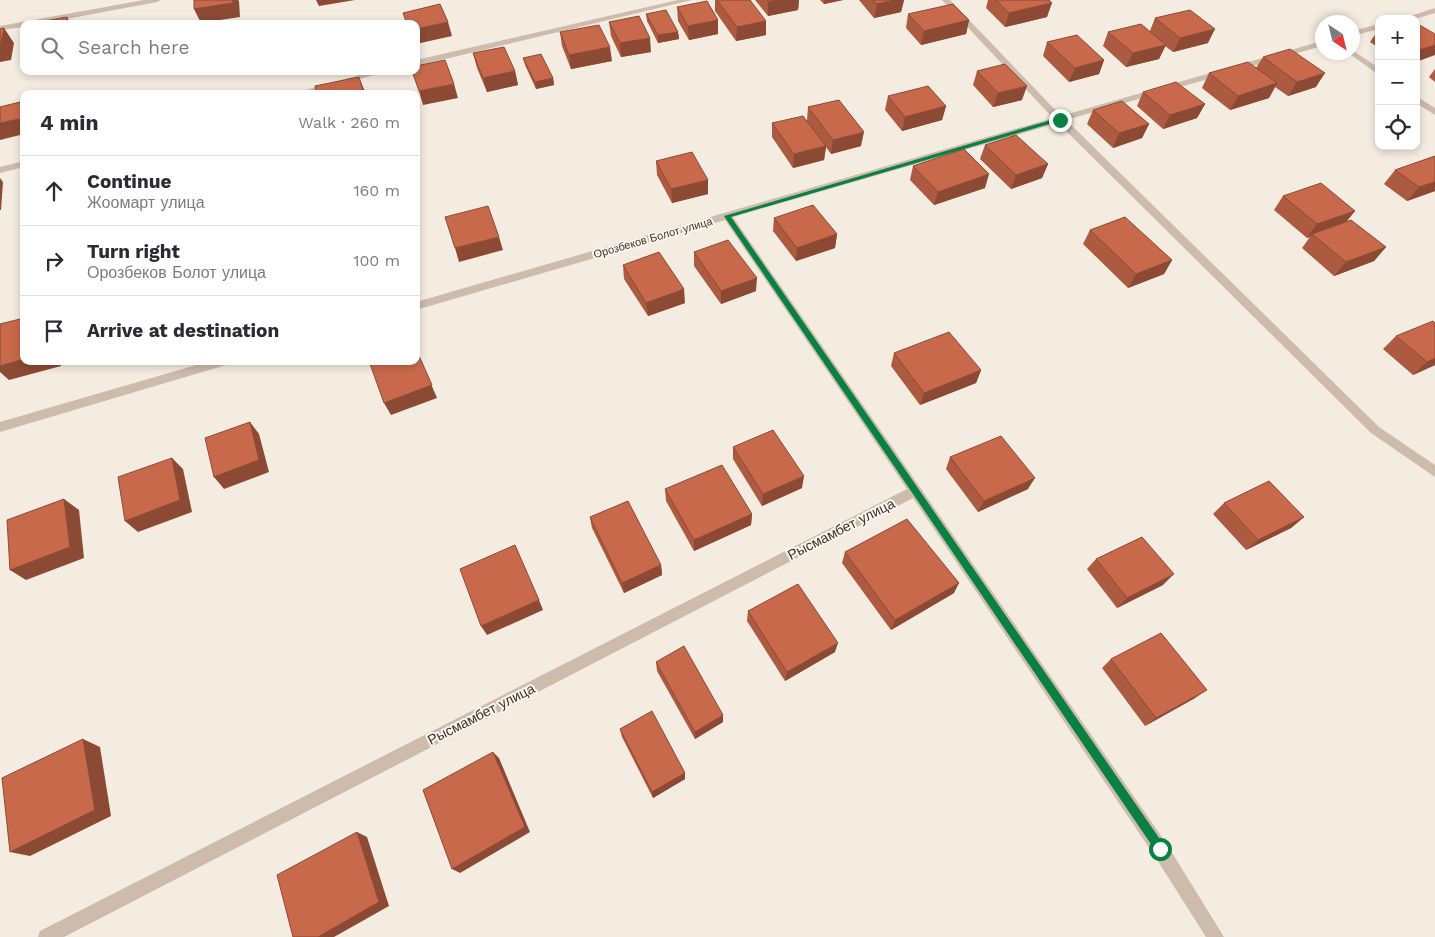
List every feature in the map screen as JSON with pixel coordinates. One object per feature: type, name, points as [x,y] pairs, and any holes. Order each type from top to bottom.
[{"type":"street","points":[[47,20],[157,0]]},
{"type":"street","points":[[420,63],[688,0]]},
{"type":"street","points":[[946,0],[1060,120],[1375,430],[1435,472]]},
{"type":"street","points":[[1418,15],[1435,10]]},
{"type":"street","points":[[0,28],[20,25]]},
{"type":"street","points":[[1360,32],[1375,27]]},
{"type":"street","name":"Орозбеков Болот улица","points":[[420,305],[1315,45]]},
{"type":"street","points":[[1360,58],[1375,69]]},
{"type":"street","points":[[311,90],[369,75]]},
{"type":"street","points":[[1420,102],[1435,112]]},
{"type":"street","points":[[0,170],[20,165]]},
{"type":"street","points":[[727,216],[1160,849],[1216,937]]},
{"type":"street","points":[[0,427],[212,365]]},
{"type":"street","name":"Рысмамбет улица","points":[[46,937],[916,492]]},
{"type":"building","points":[[194,0],[233,0],[233,3],[194,9]]},
{"type":"building","points":[[717,0],[750,0],[766,21],[737,27]]},
{"type":"building","points":[[873,0],[895,0],[877,4]]},
{"type":"building","points":[[996,0],[1049,0],[1052,3],[1009,13]]},
{"type":"building","points":[[707,1],[718,20],[688,26],[677,7]]},
{"type":"building","points":[[440,4],[448,22],[420,28],[420,20],[406,20],[403,13]]},
{"type":"building","points":[[953,4],[969,20],[924,31],[908,14]]},
{"type":"building","points":[[666,10],[678,32],[658,35],[646,14]]},
{"type":"building","points":[[1190,10],[1215,29],[1180,38],[1155,18]]},
{"type":"building","points":[[639,16],[650,38],[620,43],[609,22]]},
{"type":"building","points":[[67,17],[67,20],[50,20]]},
{"type":"building","points":[[1141,24],[1166,45],[1133,53],[1108,32]]},
{"type":"building","points":[[599,25],[610,47],[569,55],[560,32]]},
{"type":"building","points":[[1420,25],[1435,34],[1435,45],[1420,50]]},
{"type":"building","points":[[4,28],[0,46],[0,29]]},
{"type":"building","points":[[1077,35],[1104,60],[1075,68],[1047,42]]},
{"type":"building","points":[[504,47],[515,71],[483,78],[473,53]]},
{"type":"building","points":[[1290,49],[1325,73],[1297,82],[1263,57]]},
{"type":"building","points":[[541,54],[553,78],[535,82],[523,58]]},
{"type":"building","points":[[445,60],[454,84],[420,91],[413,75],[420,75],[420,65]]},
{"type":"building","points":[[1248,62],[1277,83],[1238,96],[1209,73]]},
{"type":"building","points":[[1005,64],[1027,86],[998,93],[977,71]]},
{"type":"building","points":[[359,77],[363,90],[316,90],[315,86]]},
{"type":"building","points":[[1176,82],[1205,104],[1170,115],[1143,92]]},
{"type":"building","points":[[928,86],[946,106],[905,117],[888,96]]},
{"type":"building","points":[[839,100],[864,132],[833,140],[808,107]]},
{"type":"building","points":[[1122,101],[1149,124],[1119,133],[1093,110]]},
{"type":"building","points":[[20,102],[20,119],[0,123],[0,107]]},
{"type":"building","points":[[803,116],[826,146],[794,154],[772,123]]},
{"type":"building","points":[[1016,135],[1048,164],[1016,175],[985,145]]},
{"type":"building","points":[[964,149],[989,174],[938,192],[913,166]]},
{"type":"building","points":[[692,152],[708,180],[671,189],[656,161]]},
{"type":"building","points":[[1435,156],[1435,182],[1419,187],[1395,170]]},
{"type":"building","points":[[1321,183],[1355,211],[1317,224],[1283,196]]},
{"type":"building","points":[[813,205],[837,234],[797,248],[774,218]]},
{"type":"building","points":[[488,206],[499,237],[455,248],[445,217]]},
{"type":"building","points":[[1125,217],[1172,260],[1136,274],[1090,230]]},
{"type":"building","points":[[1351,220],[1386,247],[1346,262],[1312,234]]},
{"type":"building","points":[[728,240],[757,278],[721,291],[694,252]]},
{"type":"building","points":[[659,252],[684,289],[646,303],[623,265]]},
{"type":"building","points":[[20,319],[20,360],[0,366],[0,324]]},
{"type":"building","points":[[1433,321],[1435,323],[1435,358],[1427,362],[1396,336]]},
{"type":"building","points":[[949,332],[981,370],[924,393],[894,353]]},
{"type":"building","points":[[420,358],[432,385],[384,403],[370,365],[420,365]]},
{"type":"building","points":[[250,422],[259,460],[214,477],[205,438]]},
{"type":"building","points":[[773,430],[804,476],[763,494],[733,447]]},
{"type":"building","points":[[1001,436],[1035,478],[984,501],[950,457]]},
{"type":"building","points":[[172,458],[180,500],[125,521],[118,477]]},
{"type":"building","points":[[722,465],[752,514],[694,540],[665,489]]},
{"type":"building","points":[[1269,481],[1304,517],[1258,540],[1224,503]]},
{"type":"building","points":[[64,499],[70,547],[10,570],[7,520]]},
{"type":"building","points":[[628,501],[661,565],[622,583],[590,517]]},
{"type":"building","points":[[907,519],[959,583],[895,620],[845,552]]},
{"type":"building","points":[[1142,537],[1174,574],[1127,598],[1096,559]]},
{"type":"building","points":[[515,545],[539,600],[481,626],[460,569]]},
{"type":"building","points":[[798,584],[838,643],[787,672],[748,611]]},
{"type":"building","points":[[1161,633],[1207,690],[1156,718],[1111,659]]},
{"type":"building","points":[[684,646],[723,715],[695,732],[656,662]]},
{"type":"building","points":[[652,711],[685,773],[652,792],[620,729]]},
{"type":"building","points":[[83,739],[95,810],[10,852],[2,778]]},
{"type":"building","points":[[493,752],[525,827],[452,869],[423,790]]},
{"type":"building","points":[[357,832],[379,902],[318,937],[293,937],[277,875]]},
{"type":"route","points":[[1060,120],[727,216],[1160,849]]}]
